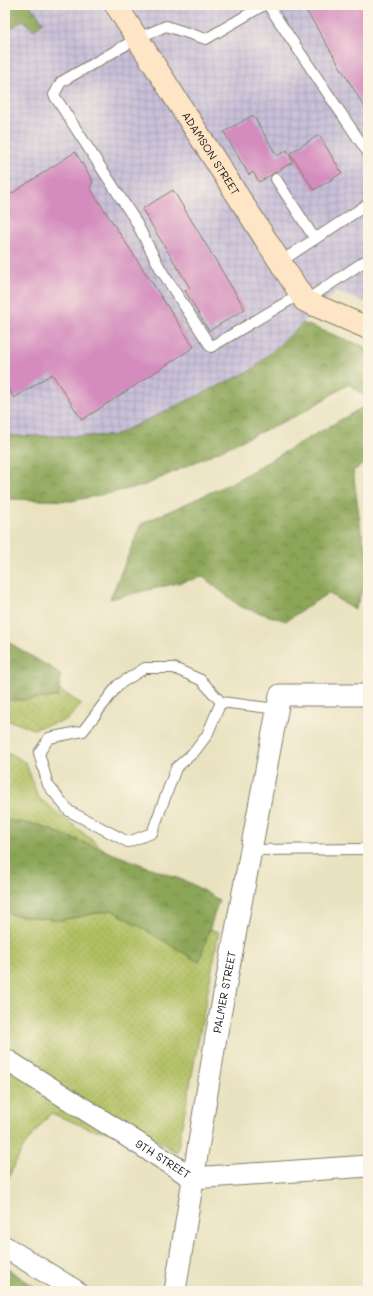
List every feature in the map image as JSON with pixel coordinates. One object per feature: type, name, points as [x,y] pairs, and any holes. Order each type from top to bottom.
[{"type":"street","name":"ADAMSON STREET","points":[[116,5],[303,297]]},
{"type":"street","points":[[303,297],[368,328]]},
{"type":"street","points":[[278,702],[368,695]]},
{"type":"street","name":"PALMER STREET","points":[[175,1291],[216,1037],[252,850],[278,702]]},
{"type":"street","name":"9TH STREET","points":[[5,1059],[193,1178],[368,1166]]},
{"type":"street","points":[[5,1247],[76,1291]]},
{"type":"lane","points":[[264,5],[206,39],[166,26],[138,38],[61,82],[54,95],[134,220],[161,270],[211,347],[303,297],[368,259]]},
{"type":"lane","points":[[268,5],[368,153]]},
{"type":"lane","points":[[276,179],[315,239]]},
{"type":"lane","points":[[280,262],[368,204]]},
{"type":"lane","points":[[221,702],[207,735],[195,751],[176,768],[152,833],[128,842],[69,811],[48,785],[39,753],[50,738],[83,731],[118,685],[145,668],[174,668],[201,680],[221,702],[278,702]]},
{"type":"lane","points":[[252,850],[368,849]]},
{"type":"shaded area","points":[[30,5],[368,5],[368,303],[335,292],[252,370],[113,436],[5,436],[5,32],[23,20],[43,22]]},
{"type":"green space","points":[[5,5],[30,5],[43,22],[33,30],[23,20],[5,32]]},
{"type":"green space","points":[[303,323],[368,348],[368,399],[349,384],[300,414],[143,486],[72,501],[5,499],[5,436],[113,436],[252,370]]},
{"type":"green space","points":[[368,404],[368,461],[353,471],[361,530],[368,555],[368,574],[355,610],[328,593],[286,621],[241,607],[203,577],[110,599],[141,524],[231,483]]},
{"type":"green space","points":[[5,640],[61,674],[58,697],[5,701]]},
{"type":"green space","points":[[59,690],[82,704],[67,720],[33,729],[5,719],[5,701],[58,697]]},
{"type":"green space","points":[[5,750],[26,763],[38,797],[106,851],[38,825],[5,820]]},
{"type":"green space","points":[[5,820],[38,825],[190,883],[219,900],[199,962],[112,910],[62,920],[12,915],[5,910]]},
{"type":"green space","points":[[5,910],[12,915],[62,920],[112,910],[199,962],[209,929],[219,932],[177,1153],[156,1140],[90,1129],[51,1113],[24,1146],[5,1184]]},
{"type":"green space","points":[[5,1267],[41,1291],[5,1291]]},
{"type":"building","points":[[303,5],[368,5],[368,113]]},
{"type":"building","points":[[253,115],[277,156],[287,150],[293,162],[259,182],[253,172],[249,175],[224,132]]},
{"type":"building","points":[[319,135],[342,173],[314,190],[290,153]]},
{"type":"building","points":[[75,152],[93,181],[90,188],[194,347],[82,420],[52,374],[14,398],[5,384],[5,198]]},
{"type":"building","points":[[173,190],[245,309],[209,331],[185,291],[190,288],[142,209]]}]
